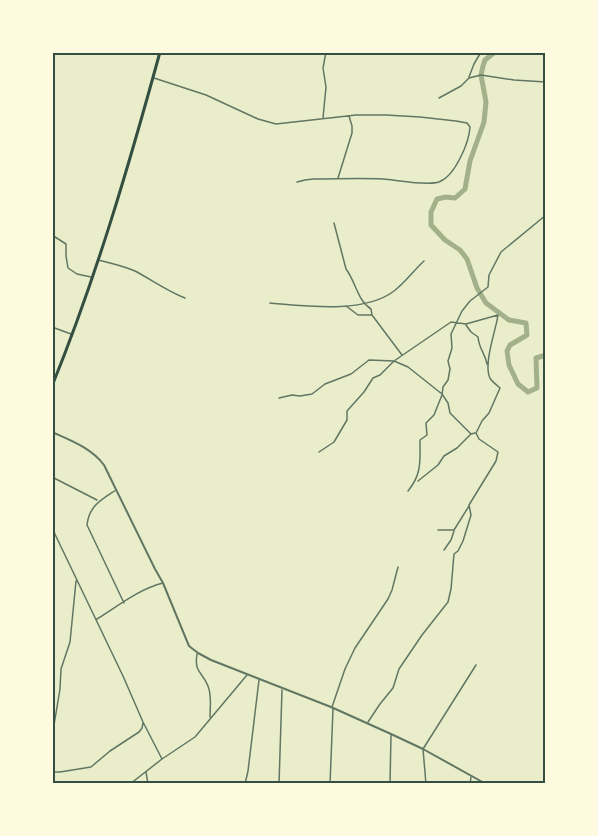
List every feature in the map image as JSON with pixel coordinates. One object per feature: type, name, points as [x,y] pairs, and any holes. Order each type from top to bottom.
[{"type":"main road","points":[[52,386],[92,278],[134,147],[160,52]]},
{"type":"street","points":[[323,118],[326,87],[323,68],[326,52]]},
{"type":"street","points":[[439,98],[461,86],[469,78],[481,52]]},
{"type":"street","points":[[469,78],[481,75],[546,82]]},
{"type":"street","points":[[153,78],[206,95],[258,119],[276,124],[349,116],[411,116],[467,123],[470,127],[462,154],[449,175],[440,182],[424,183],[383,179],[297,182]]},
{"type":"street","points":[[338,179],[352,133],[349,116]]},
{"type":"street","points":[[416,482],[420,469],[420,440],[427,435],[426,423],[434,415],[443,387],[448,380],[450,369],[448,361],[452,348],[451,334],[462,311],[470,301],[488,287],[489,275],[501,252],[546,215]]},
{"type":"street","points":[[334,223],[346,270],[351,275],[363,304],[371,309],[372,315],[403,355]]},
{"type":"street","points":[[52,235],[66,244],[68,268],[77,274],[92,278]]},
{"type":"street","points":[[97,260],[135,272],[185,298]]},
{"type":"street","points":[[270,303],[346,306],[375,302],[395,291],[424,261]]},
{"type":"street","points":[[346,306],[358,315],[372,315]]},
{"type":"street","points":[[319,452],[334,442],[347,420],[347,411],[373,378],[451,322],[466,324],[498,315],[492,336],[488,366]]},
{"type":"street","points":[[444,550],[496,461],[498,452],[478,439],[476,433],[489,413],[500,388],[490,378],[486,355],[479,346],[478,337],[466,324]]},
{"type":"street","points":[[52,327],[72,334]]},
{"type":"street","points":[[279,398],[312,394],[325,384],[351,375],[369,360],[394,361],[408,368],[442,395],[448,403],[450,413],[471,434]]},
{"type":"street","points":[[52,432],[96,454],[104,465],[163,584],[189,646],[211,660],[391,734],[486,783]]},
{"type":"street","points":[[408,491],[438,465],[444,456],[457,448],[471,434],[476,433]]},
{"type":"street","points":[[52,477],[99,501]]},
{"type":"street","points":[[116,490],[99,501],[90,512],[87,525],[124,603]]},
{"type":"street","points":[[366,723],[393,688],[399,669],[422,635],[448,602],[454,554],[463,541],[471,515],[469,505]]},
{"type":"street","points":[[52,528],[162,759]]},
{"type":"street","points":[[438,530],[454,530]]},
{"type":"street","points":[[330,783],[332,708],[351,656],[392,590],[398,567]]},
{"type":"street","points":[[52,737],[61,669],[70,642],[77,579]]},
{"type":"street","points":[[96,619],[152,586],[163,584]]},
{"type":"street","points":[[198,653],[197,668],[209,687],[210,718]]},
{"type":"street","points":[[426,783],[423,749],[477,665]]},
{"type":"street","points":[[130,783],[195,737],[247,674]]},
{"type":"street","points":[[245,783],[259,679]]},
{"type":"street","points":[[279,783],[282,689]]},
{"type":"street","points":[[52,772],[92,767],[110,751],[139,732],[143,722]]},
{"type":"street","points":[[390,783],[391,734]]},
{"type":"street","points":[[146,771],[148,783]]},
{"type":"street","points":[[470,783],[471,776]]},
{"type":"waterway","points":[[495,52],[485,60],[481,75],[486,102],[484,122],[470,161],[465,189],[455,198],[437,199],[431,212],[431,225],[467,259],[477,288],[486,303],[509,320],[526,323],[527,335],[510,345],[507,351],[509,365],[518,384],[528,392],[537,388],[536,358],[546,355]]}]
